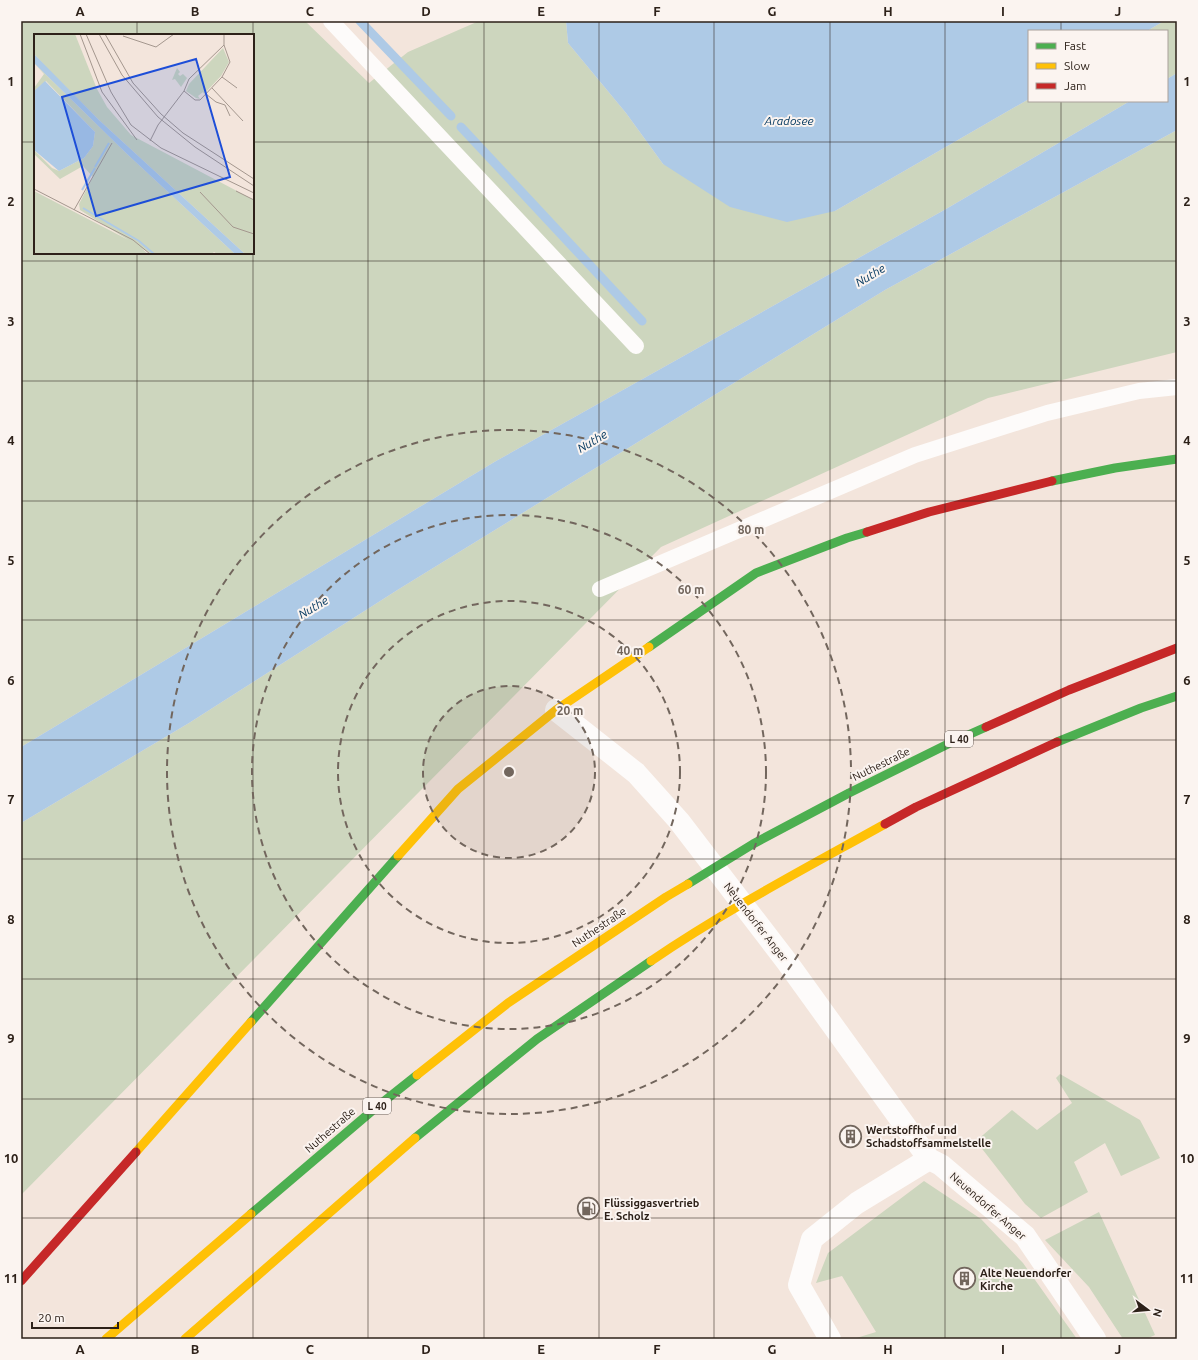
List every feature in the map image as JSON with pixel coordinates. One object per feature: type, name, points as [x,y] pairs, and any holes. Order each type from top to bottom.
[{"type":"highway","points":[[21,1281],[458,789],[556,710],[756,573],[847,538],[930,512],[1029,486],[1115,468],[1177,459]]},
{"type":"highway","name":"Nuthestraße","points":[[106,1339],[379,1105],[508,1003],[666,897],[753,844],[849,793],[948,744],[1070,690],[1177,648]]},
{"type":"highway","points":[[185,1339],[404,1147],[537,1039],[690,934],[778,883],[916,807],[1064,739],[1141,708],[1177,696]]},
{"type":"street","name":"Neuendorfer Anger","points":[[556,710],[636,774],[679,821],[787,962],[929,1158],[941,1165],[1025,1236],[1096,1339]]},
{"type":"street","points":[[830,1339],[799,1285],[812,1238],[857,1203],[929,1158]]},
{"type":"lane","points":[[330,21],[636,346]]},
{"type":"lane","points":[[600,589],[915,455],[1048,413],[1139,391],[1177,387]]},
{"type":"green space","points":[[21,21],[305,21],[369,83],[408,52],[479,21],[566,21],[568,43],[626,113],[663,164],[835,211],[1028,100],[1028,102],[1128,102],[946,209],[496,461],[21,747]]},
{"type":"green space","points":[[1164,21],[1177,21],[1177,73],[1168,78],[1168,30],[1149,30]]},
{"type":"green space","points":[[1177,130],[1177,352],[988,398],[661,547],[21,1195],[21,823],[189,723],[399,589],[885,290]]},
{"type":"green space","points":[[1060,1074],[1140,1120],[1160,1158],[1121,1176],[1105,1143],[1074,1162],[1088,1192],[1041,1218],[1025,1204],[976,1141],[1012,1110],[1037,1130],[1072,1103],[1056,1078]]},
{"type":"green space","points":[[924,1181],[981,1219],[1023,1263],[1077,1339],[853,1339],[876,1332],[842,1276],[816,1283],[828,1253]]},
{"type":"green space","points":[[1099,1212],[1155,1335],[1146,1339],[1123,1339],[1089,1287],[1045,1240]]},
{"type":"water","name":"Aradosee","points":[[566,21],[1164,21],[1149,30],[1028,30],[1028,100],[835,211],[787,222],[730,207],[663,164],[626,113],[568,43]]},
{"type":"water","name":"Nuthe","points":[[1177,73],[1177,130],[885,290],[399,589],[189,723],[21,823],[21,747],[496,461],[946,209],[1128,102],[1168,102],[1168,78]]},
{"type":"waterway","points":[[360,21],[451,116]]},
{"type":"waterway","points":[[461,127],[642,321]]},
{"type":"traffic: fast","points":[[1052,481],[1115,468],[1177,459]]},
{"type":"traffic: fast","points":[[649,647],[756,573],[847,538],[867,532]]},
{"type":"traffic: fast","points":[[1057,742],[1141,708],[1177,696]]},
{"type":"traffic: fast","points":[[688,884],[753,844],[849,793],[986,727]]},
{"type":"traffic: fast","points":[[251,1022],[398,856]]},
{"type":"traffic: fast","points":[[415,1138],[537,1039],[651,961]]},
{"type":"traffic: fast","points":[[251,1214],[373,1110],[417,1075]]},
{"type":"traffic: slow","points":[[398,856],[458,789],[556,710],[649,647]]},
{"type":"traffic: slow","points":[[651,961],[679,942],[737,907],[885,824]]},
{"type":"traffic: slow","points":[[417,1075],[508,1003],[666,897],[688,884]]},
{"type":"traffic: slow","points":[[136,1152],[251,1022]]},
{"type":"traffic: slow","points":[[185,1339],[415,1138]]},
{"type":"traffic: slow","points":[[106,1339],[251,1214]]},
{"type":"traffic: jam","points":[[867,532],[929,512],[1052,481]]},
{"type":"traffic: jam","points":[[986,727],[1069,690],[1177,648]]},
{"type":"traffic: jam","points":[[885,824],[916,807],[1057,742]]},
{"type":"traffic: jam","points":[[21,1281],[136,1152]]},
{"type":"place","name":"Wertstoffhof und Schadstoffsammelstelle","points":[[851,1136]]},
{"type":"place","name":"Flüssiggasvertrieb E. Scholz","points":[[589,1209]]},
{"type":"place","name":"Alte Neuendorfer Kirche","points":[[964,1279]]}]
